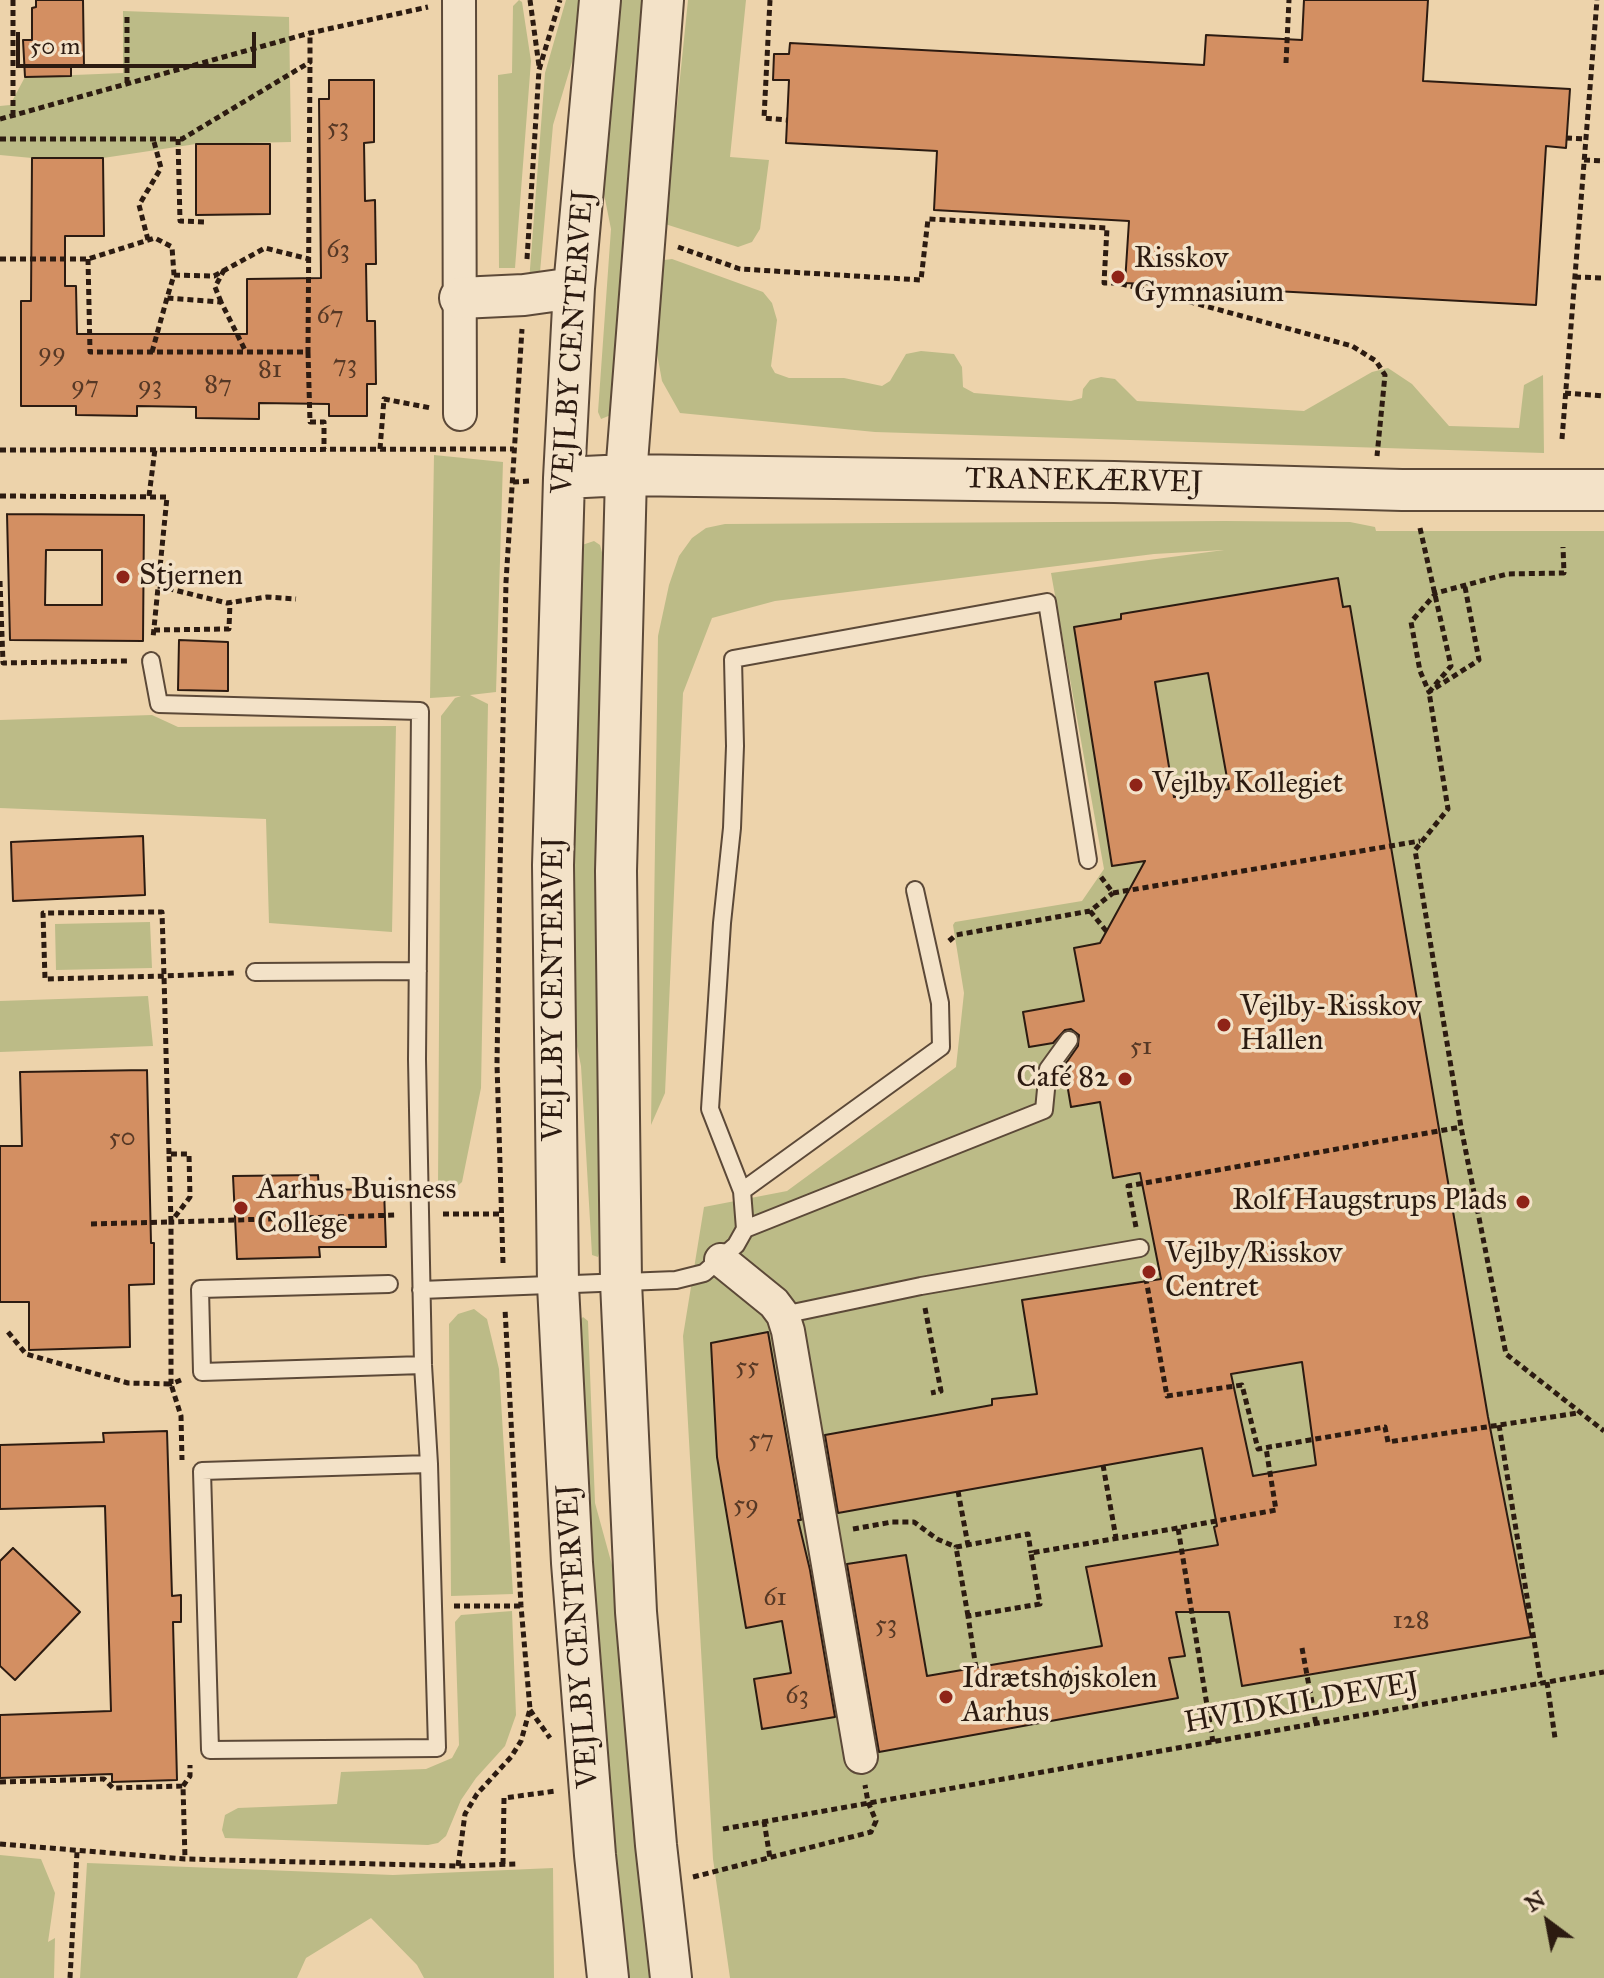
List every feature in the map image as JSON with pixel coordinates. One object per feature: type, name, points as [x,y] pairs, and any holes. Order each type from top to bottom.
[{"type":"street","points":[[459,0],[460,414]]},
{"type":"street","name":"VEJLBY CENTERVEJ","points":[[600,0],[574,288],[564,478],[553,865],[558,1285],[572,1563],[608,1978]]},
{"type":"street","name":"VEJLBY CENTERVEJ","points":[[663,0],[626,475],[616,871],[621,1282],[636,1612],[671,1978]]},
{"type":"street","points":[[460,298],[524,295],[574,288]]},
{"type":"street","name":"TRANEKÆRVEJ","points":[[564,478],[626,475],[1114,482],[1402,490],[1604,490]]},
{"type":"street","points":[[721,1260],[774,1303],[783,1315],[788,1331],[861,1757]]},
{"type":"lane","points":[[421,1290],[676,1280],[704,1273],[736,1245],[745,1229],[742,1191],[710,1109],[722,923],[732,828],[735,746],[733,659],[1047,602],[1088,860]]},
{"type":"lane","points":[[151,661],[159,704],[420,711],[418,971],[421,1290],[429,1464],[437,1748],[210,1750],[202,1471],[429,1464]]},
{"type":"lane","points":[[742,1191],[941,1047],[940,1003],[915,890]]},
{"type":"lane","points":[[255,972],[418,971]]},
{"type":"lane","points":[[745,1229],[1044,1110],[1048,1069],[1069,1040]]},
{"type":"lane","points":[[783,1315],[921,1286],[1140,1248]]},
{"type":"lane","points":[[389,1284],[200,1289],[202,1372],[423,1365]]},
{"type":"path","points":[[13,0],[13,115]]},
{"type":"path","points":[[0,119],[310,33],[459,0]]},
{"type":"path","points":[[458,1866],[465,1814],[492,1775],[511,1757],[527,1727],[530,1709],[521,1606],[504,1286],[497,1064],[506,582],[539,70],[530,0]]},
{"type":"path","points":[[539,70],[560,0]]},
{"type":"path","points":[[770,0],[764,118],[787,120]]},
{"type":"path","points":[[1286,63],[1289,0]]},
{"type":"path","points":[[1562,439],[1597,0]]},
{"type":"path","points":[[127,14],[127,83]]},
{"type":"path","points":[[310,33],[310,422],[324,422],[324,449]]},
{"type":"path","points":[[0,139],[178,139],[310,62]]},
{"type":"path","points":[[148,240],[139,205],[161,168],[153,138]]},
{"type":"path","points":[[1566,138],[1586,139]]},
{"type":"path","points":[[178,139],[180,221],[207,222]]},
{"type":"path","points":[[1584,160],[1604,161]]},
{"type":"path","points":[[644,236],[740,269],[921,280],[928,219],[1107,228],[1104,283],[1150,291],[1352,346],[1376,361],[1385,375],[1377,461]]},
{"type":"path","points":[[0,259],[88,259],[155,238],[172,247],[174,275],[152,352]]},
{"type":"path","points":[[174,275],[214,276],[265,248],[309,259]]},
{"type":"path","points":[[88,259],[90,352],[308,352]]},
{"type":"path","points":[[224,270],[215,287],[246,352]]},
{"type":"path","points":[[1575,277],[1604,278]]},
{"type":"path","points":[[167,298],[221,302]]},
{"type":"path","points":[[1565,393],[1604,396]]},
{"type":"path","points":[[380,449],[384,399],[460,414]]},
{"type":"path","points":[[149,496],[155,449]]},
{"type":"path","points":[[0,450],[514,449]]},
{"type":"path","points":[[0,496],[167,497],[151,661],[3,663],[0,581]]},
{"type":"path","points":[[1420,528],[1451,666],[1429,692]]},
{"type":"path","points":[[1563,547],[1564,573],[1507,574],[1436,593],[1411,622],[1420,671],[1429,692],[1448,809],[1415,850],[1461,1127],[1506,1354],[1604,1431]]},
{"type":"path","points":[[158,586],[230,602],[267,597],[296,599]]},
{"type":"path","points":[[1429,692],[1479,660],[1465,587]]},
{"type":"path","points":[[154,630],[229,629],[230,602]]},
{"type":"path","points":[[931,954],[956,935],[1090,911],[1113,893],[1421,841]]},
{"type":"path","points":[[1088,860],[1113,893]]},
{"type":"path","points":[[1090,911],[1107,932]]},
{"type":"path","points":[[171,1222],[164,976],[162,912],[43,913],[45,979],[164,976],[255,972]]},
{"type":"path","points":[[1461,1127],[1128,1186],[1167,1396],[1242,1385],[1258,1449],[1385,1427],[1388,1442],[1578,1413]]},
{"type":"path","points":[[169,1154],[189,1154],[190,1197],[171,1222]]},
{"type":"path","points":[[421,1214],[502,1214]]},
{"type":"path","points":[[376,1215],[390,1215]]},
{"type":"path","points":[[91,1224],[171,1222]]},
{"type":"path","points":[[921,1286],[941,1391],[931,1393]]},
{"type":"path","points":[[8,1332],[26,1354],[128,1383],[171,1384],[181,1416],[182,1475]]},
{"type":"path","points":[[1499,1425],[1555,1738]]},
{"type":"path","points":[[1031,1553],[1276,1510],[1266,1448]]},
{"type":"path","points":[[1103,1465],[1116,1538]]},
{"type":"path","points":[[958,1491],[968,1545]]},
{"type":"path","points":[[822,1535],[904,1521],[914,1522],[937,1539],[956,1547],[1028,1534],[1040,1604],[968,1616]]},
{"type":"path","points":[[1178,1528],[1213,1742]]},
{"type":"path","points":[[956,1547],[976,1668]]},
{"type":"path","points":[[433,1606],[521,1606]]},
{"type":"path","points":[[1302,1648],[1316,1724]]},
{"type":"path","name":"HVIDKILDEVEJ","points":[[723,1829],[1604,1672]]},
{"type":"path","points":[[0,1782],[104,1779],[113,1788],[183,1786],[185,1859]]},
{"type":"path","points":[[503,1864],[504,1798],[543,1793]]},
{"type":"path","points":[[661,1885],[871,1832],[876,1821],[868,1802]]},
{"type":"path","points":[[764,1821],[770,1858]]},
{"type":"path","points":[[0,1844],[185,1859],[458,1866],[516,1864]]},
{"type":"path","points":[[70,1978],[77,1852]]},
{"type":"shaded area","points":[[519,0],[522,2],[531,61],[515,268],[499,268],[498,75],[512,73],[513,6]]},
{"type":"shaded area","points":[[566,0],[581,0],[575,52],[553,125],[540,272],[529,282],[545,73]]},
{"type":"shaded area","points":[[618,0],[645,0],[630,145],[611,415],[601,419],[598,412],[611,229],[599,169]]},
{"type":"shaded area","points":[[688,0],[746,0],[730,157],[769,160],[760,229],[752,242],[738,247],[665,224]]},
{"type":"shaded area","points":[[123,11],[289,17],[291,142],[196,144],[103,158],[0,155],[0,106],[10,105],[25,77],[123,73]]},
{"type":"shaded area","points":[[672,259],[763,292],[772,303],[777,320],[771,366],[775,373],[789,378],[844,378],[882,386],[890,381],[906,354],[921,351],[954,354],[962,367],[963,387],[974,393],[1071,401],[1082,398],[1083,389],[1090,380],[1101,377],[1115,379],[1137,401],[1304,411],[1372,372],[1388,368],[1412,384],[1449,426],[1519,428],[1524,385],[1543,375],[1544,453],[875,432],[680,413],[662,381],[656,348],[664,260]]},
{"type":"shaded area","points":[[434,455],[503,462],[496,692],[470,695],[488,704],[481,1088],[462,1182],[453,1190],[444,1192],[438,1184],[441,716],[455,698],[461,696],[430,698]]},
{"type":"shaded area","name":"Vejlby/Risskov Centret","points":[[1350,522],[1375,527],[1376,531],[1604,531],[1604,1978],[730,1978],[713,1859],[683,1336],[704,1207],[787,1191],[956,1067],[964,993],[955,922],[1082,901],[1104,869],[1051,573],[1224,550],[1154,554],[775,601],[712,618],[683,693],[665,1093],[651,1125],[658,636],[669,585],[679,556],[692,538],[706,528],[725,524]]},
{"type":"shaded area","points":[[594,541],[600,545],[603,556],[597,861],[598,1257],[592,1255],[581,1066],[569,1007],[579,551],[582,545]]},
{"type":"shaded area","points":[[152,715],[178,727],[396,726],[392,932],[269,923],[266,819],[0,808],[0,720]]},
{"type":"shaded area","points":[[150,922],[152,968],[56,970],[55,924]]},
{"type":"shaded area","points":[[148,996],[153,1046],[0,1052],[0,1001]]},
{"type":"shaded area","points":[[474,1309],[487,1319],[499,1369],[513,1594],[451,1596],[449,1324],[458,1314]]},
{"type":"shaded area","points":[[583,1317],[588,1321],[595,1503],[618,1587],[652,1978],[626,1978],[585,1493],[577,1323]]},
{"type":"shaded area","points":[[512,1611],[516,1715],[505,1746],[476,1778],[461,1800],[446,1836],[438,1843],[225,1838],[222,1830],[225,1815],[238,1808],[337,1804],[341,1772],[426,1769],[452,1758],[459,1745],[455,1622],[461,1615]]},
{"type":"shaded area","points":[[0,1855],[41,1859],[55,1893],[48,1942],[55,1938],[54,1978],[0,1978]]},
{"type":"shaded area","points":[[87,1863],[393,1875],[553,1868],[554,1978],[424,1978],[417,1965],[371,1918],[306,1958],[297,1978],[80,1978]]},
{"type":"building","points":[[36,0],[83,0],[84,67],[71,67],[71,76],[25,77],[23,40],[32,40],[32,8],[36,7]]},
{"type":"building","name":"Risskov Gymnasium","points":[[1304,0],[1428,0],[1423,81],[1570,89],[1566,148],[1546,146],[1536,305],[1125,283],[1129,221],[934,210],[937,151],[786,143],[789,80],[773,80],[774,54],[789,54],[790,43],[1204,65],[1206,35],[1302,40]]},
{"type":"building","points":[[329,80],[374,80],[374,142],[364,143],[365,201],[375,200],[376,264],[366,264],[367,321],[375,321],[376,384],[367,384],[367,416],[329,416],[329,404],[259,403],[259,419],[196,418],[196,407],[137,406],[137,416],[76,415],[76,406],[21,406],[21,301],[31,301],[32,158],[103,158],[104,236],[65,236],[65,286],[76,286],[77,334],[247,334],[247,279],[321,278],[319,99],[329,99]]},
{"type":"building","points":[[196,144],[270,144],[270,214],[196,215]]},
{"type":"building","name":"Stjernen","points":[[7,514],[144,515],[143,641],[10,640]],"holes":[[[46,550],[102,550],[102,605],[45,605]]]},
{"type":"building","points":[[1338,578],[1343,607],[1350,606],[1488,1417],[1531,1637],[1242,1686],[1229,1612],[1176,1612],[1185,1656],[1169,1658],[1178,1698],[879,1752],[847,1564],[906,1555],[927,1676],[1102,1646],[1086,1567],[1218,1545],[1202,1448],[838,1513],[825,1435],[992,1405],[992,1399],[1037,1394],[1022,1300],[1161,1279],[1140,1173],[1113,1178],[1100,1102],[1071,1107],[1064,1066],[1078,1046],[1079,1035],[1071,1029],[1065,1030],[1053,1043],[1029,1047],[1023,1012],[1084,1001],[1074,948],[1100,943],[1145,861],[1112,866],[1074,627],[1121,619],[1121,614]],"holes":[[[1208,673],[1229,789],[1174,797],[1155,682]],[[1302,1362],[1316,1465],[1253,1476],[1231,1374]]]},
{"type":"building","points":[[179,640],[228,642],[228,691],[178,690]]},
{"type":"building","points":[[143,836],[145,895],[13,901],[11,842]]},
{"type":"building","points":[[147,1070],[154,1284],[129,1285],[130,1347],[29,1350],[29,1302],[0,1302],[0,1146],[22,1146],[20,1072]]},
{"type":"building","points":[[318,1175],[319,1190],[384,1189],[386,1247],[319,1247],[320,1257],[237,1259],[233,1176]]},
{"type":"building","points":[[768,1332],[801,1520],[798,1520],[810,1570],[835,1717],[762,1729],[754,1679],[791,1673],[782,1621],[746,1628],[717,1457],[711,1343]]},
{"type":"building","points":[[167,1431],[172,1596],[181,1595],[181,1622],[173,1622],[177,1780],[112,1782],[112,1774],[0,1778],[0,1715],[111,1711],[105,1506],[0,1509],[0,1445],[104,1442],[103,1433]]},
{"type":"building","points":[[13,1548],[80,1612],[15,1680],[0,1666],[0,1561]]},
{"type":"place","name":"Risskov Gymnasium","points":[[1118,277]]},
{"type":"place","name":"Stjernen","points":[[123,577]]},
{"type":"place","name":"Vejlby Kollegiet","points":[[1136,785]]},
{"type":"place","name":"Vejlby-Risskov Hallen","points":[[1224,1025]]},
{"type":"place","name":"Café 82","points":[[1125,1079]]},
{"type":"place","name":"Rolf Haugstrups Plads","points":[[1523,1202]]},
{"type":"place","name":"Aarhus Buisness College","points":[[241,1208]]},
{"type":"place","name":"Vejlby/Risskov Centret","points":[[1149,1272]]},
{"type":"place","name":"Idrætshøjskolen Aarhus","points":[[946,1697]]}]
